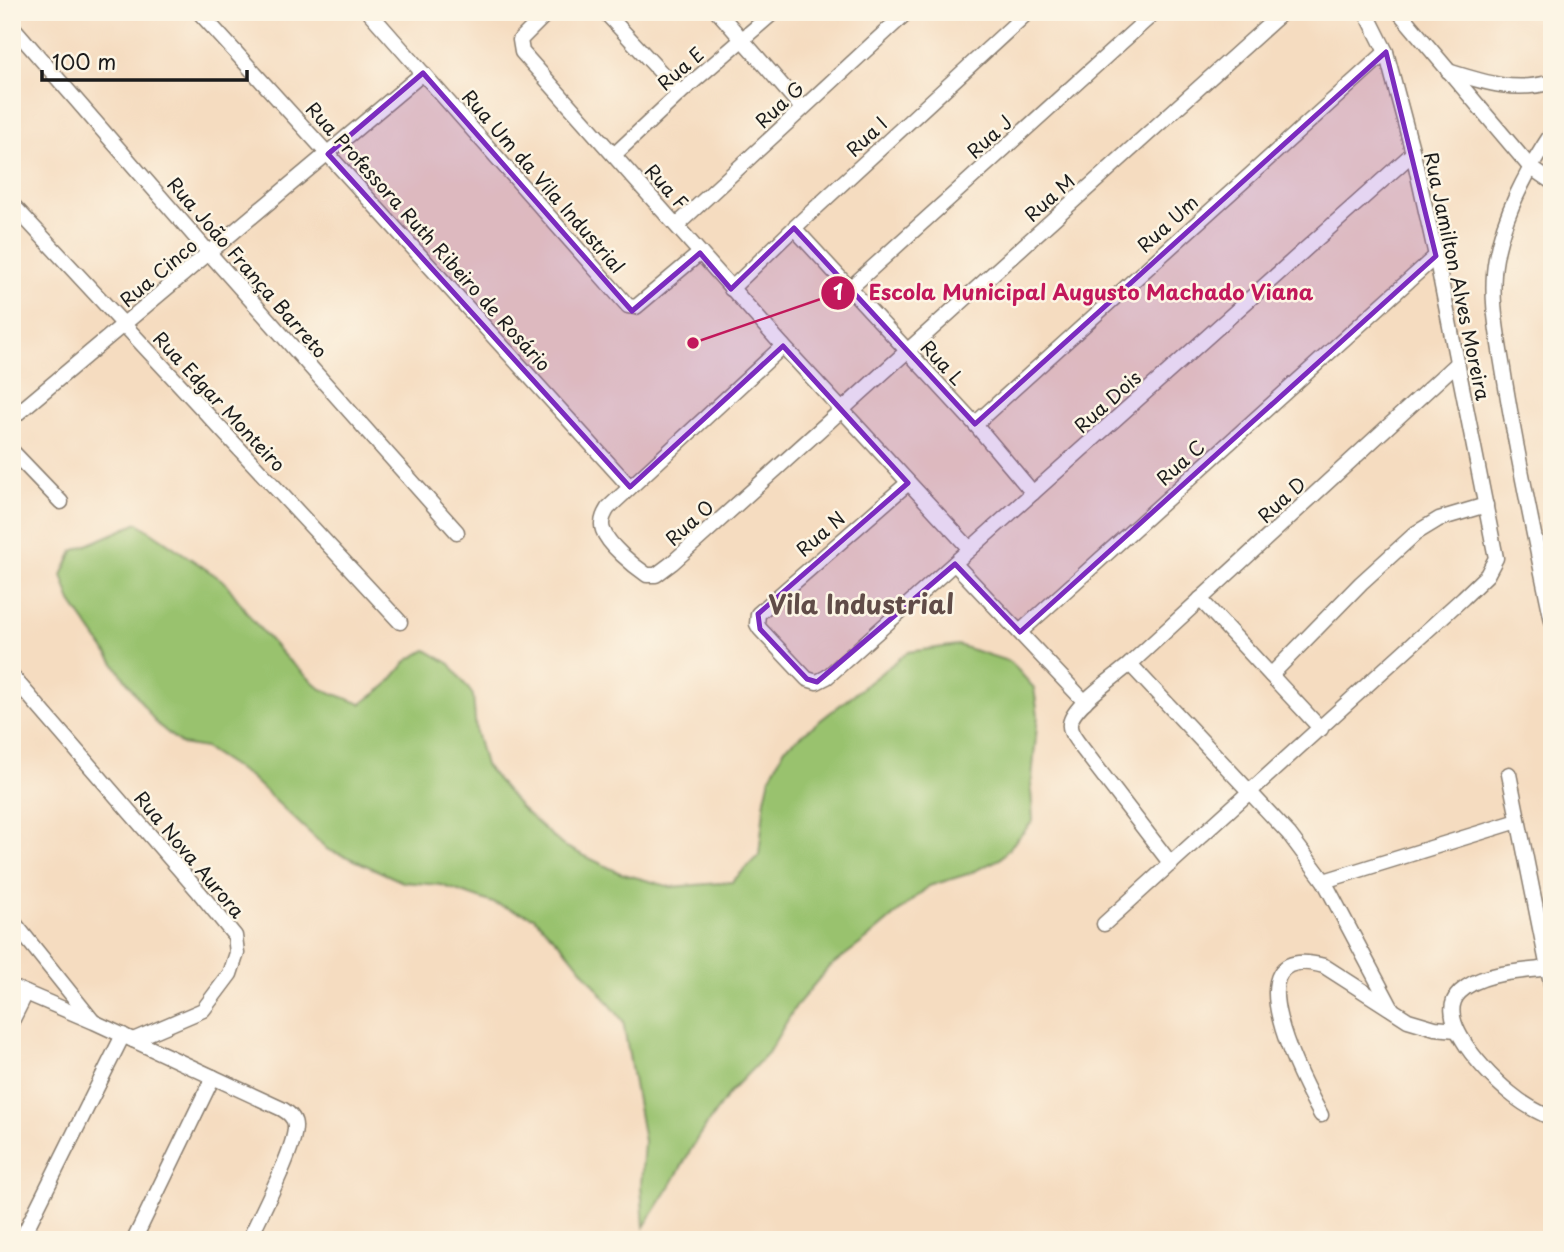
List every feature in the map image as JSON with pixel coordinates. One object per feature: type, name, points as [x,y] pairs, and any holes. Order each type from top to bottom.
[{"type":"street","name":"Rua Professora Ruth Ribeiro de Rosário","points":[[199,12],[630,486]]},
{"type":"street","name":"Rua Um da Vila Industrial","points":[[369,12],[628,306],[636,307],[700,253]]},
{"type":"street","name":"Rua F","points":[[548,12],[523,35],[520,40],[522,52],[731,289],[970,549]]},
{"type":"street","points":[[605,12],[680,93]]},
{"type":"street","points":[[718,12],[802,108]]},
{"type":"street","name":"Rua E","points":[[614,155],[680,93],[774,12]]},
{"type":"street","name":"Rua G","points":[[677,225],[907,12]]},
{"type":"street","name":"Rua I","points":[[731,289],[1028,12]]},
{"type":"street","name":"Rua J","points":[[849,289],[1155,12]]},
{"type":"street","name":"Rua M","points":[[841,411],[1283,12]]},
{"type":"street","points":[[1399,12],[1530,167],[1552,182]]},
{"type":"street","name":"Rua Jamilton Alves Moreira","points":[[1321,729],[1492,569],[1496,553],[1413,153],[1386,52],[1368,13]]},
{"type":"street","name":"Rua João França Barreto","points":[[12,26],[457,532]]},
{"type":"street","name":"Rua Um","points":[[975,424],[1386,52]]},
{"type":"street","points":[[1446,70],[1492,85],[1517,88],[1552,82]]},
{"type":"street","name":"Rua Cinco","points":[[12,418],[423,73]]},
{"type":"street","points":[[1552,133],[1530,167],[1502,232],[1493,289],[1515,442],[1548,589],[1552,621]]},
{"type":"street","name":"Rua Dois","points":[[827,677],[1413,153]]},
{"type":"street","name":"Rua Edgar Monteiro","points":[[12,204],[400,622]]},
{"type":"street","name":"Rua L","points":[[794,228],[975,424],[1033,493]]},
{"type":"street","name":"Rua C","points":[[1020,632],[1436,256]]},
{"type":"street","points":[[630,486],[783,346]]},
{"type":"street","name":"Rua D","points":[[1086,702],[1457,363]]},
{"type":"street","name":"Rua O","points":[[630,486],[608,508],[604,516],[603,531],[638,569],[647,575],[656,575],[663,572],[841,411]]},
{"type":"street","points":[[12,451],[61,502]]},
{"type":"street","name":"Rua N","points":[[827,677],[817,682],[807,679],[760,629],[757,624],[758,614],[908,482]]},
{"type":"street","points":[[1271,675],[1360,583],[1416,533],[1439,519],[1486,505]]},
{"type":"street","points":[[955,564],[1086,702],[1071,719],[1070,731],[1171,863]]},
{"type":"street","points":[[1104,924],[1321,729],[1200,599]]},
{"type":"street","points":[[1130,664],[1289,834],[1324,881],[1392,1009]]},
{"type":"street","name":"Rua Nova Aurora","points":[[12,676],[200,892],[234,936],[237,953],[230,974],[203,1010],[128,1037]]},
{"type":"street","points":[[1509,775],[1552,988]]},
{"type":"street","points":[[1324,881],[1518,821]]},
{"type":"street","points":[[12,920],[94,1021]]},
{"type":"street","points":[[1321,1115],[1287,1043],[1278,1009],[1275,987],[1278,977],[1285,969],[1295,964],[1311,962],[1324,965],[1408,1020],[1424,1026],[1456,1030]]},
{"type":"street","points":[[1548,968],[1479,980],[1461,991],[1451,1012],[1456,1030],[1474,1055],[1509,1092],[1535,1111],[1552,1118]]},
{"type":"street","points":[[12,1021],[19,990],[94,1021],[282,1109],[294,1121],[290,1147],[249,1240]]},
{"type":"street","points":[[21,1240],[128,1037]]},
{"type":"street","points":[[134,1240],[212,1077]]},
{"type":"highlighted area","points":[[1386,52],[1436,256],[1020,632],[955,564],[817,682],[807,679],[760,629],[758,614],[908,483],[783,346],[630,487],[328,154],[423,73],[632,311],[700,253],[731,289],[794,228],[975,424]]},
{"type":"green space","points":[[138,523],[225,582],[254,622],[286,658],[321,689],[361,704],[386,686],[407,661],[426,650],[450,664],[473,695],[476,732],[485,765],[520,807],[562,845],[620,873],[671,887],[732,882],[759,855],[770,777],[785,748],[908,652],[958,645],[1011,662],[1034,688],[1038,715],[1031,789],[1033,821],[1000,859],[968,874],[929,886],[828,968],[796,1006],[768,1053],[730,1092],[698,1137],[644,1227],[641,1186],[644,1141],[623,1021],[569,953],[534,917],[441,885],[403,882],[328,850],[250,777],[205,748],[181,744],[156,723],[71,602],[62,575],[73,551]]},
{"type":"place","name":"Escola Municipal Augusto Machado Viana","points":[[693,343]]},
{"type":"district","name":"Vila Industrial","points":[[861,603]]}]
